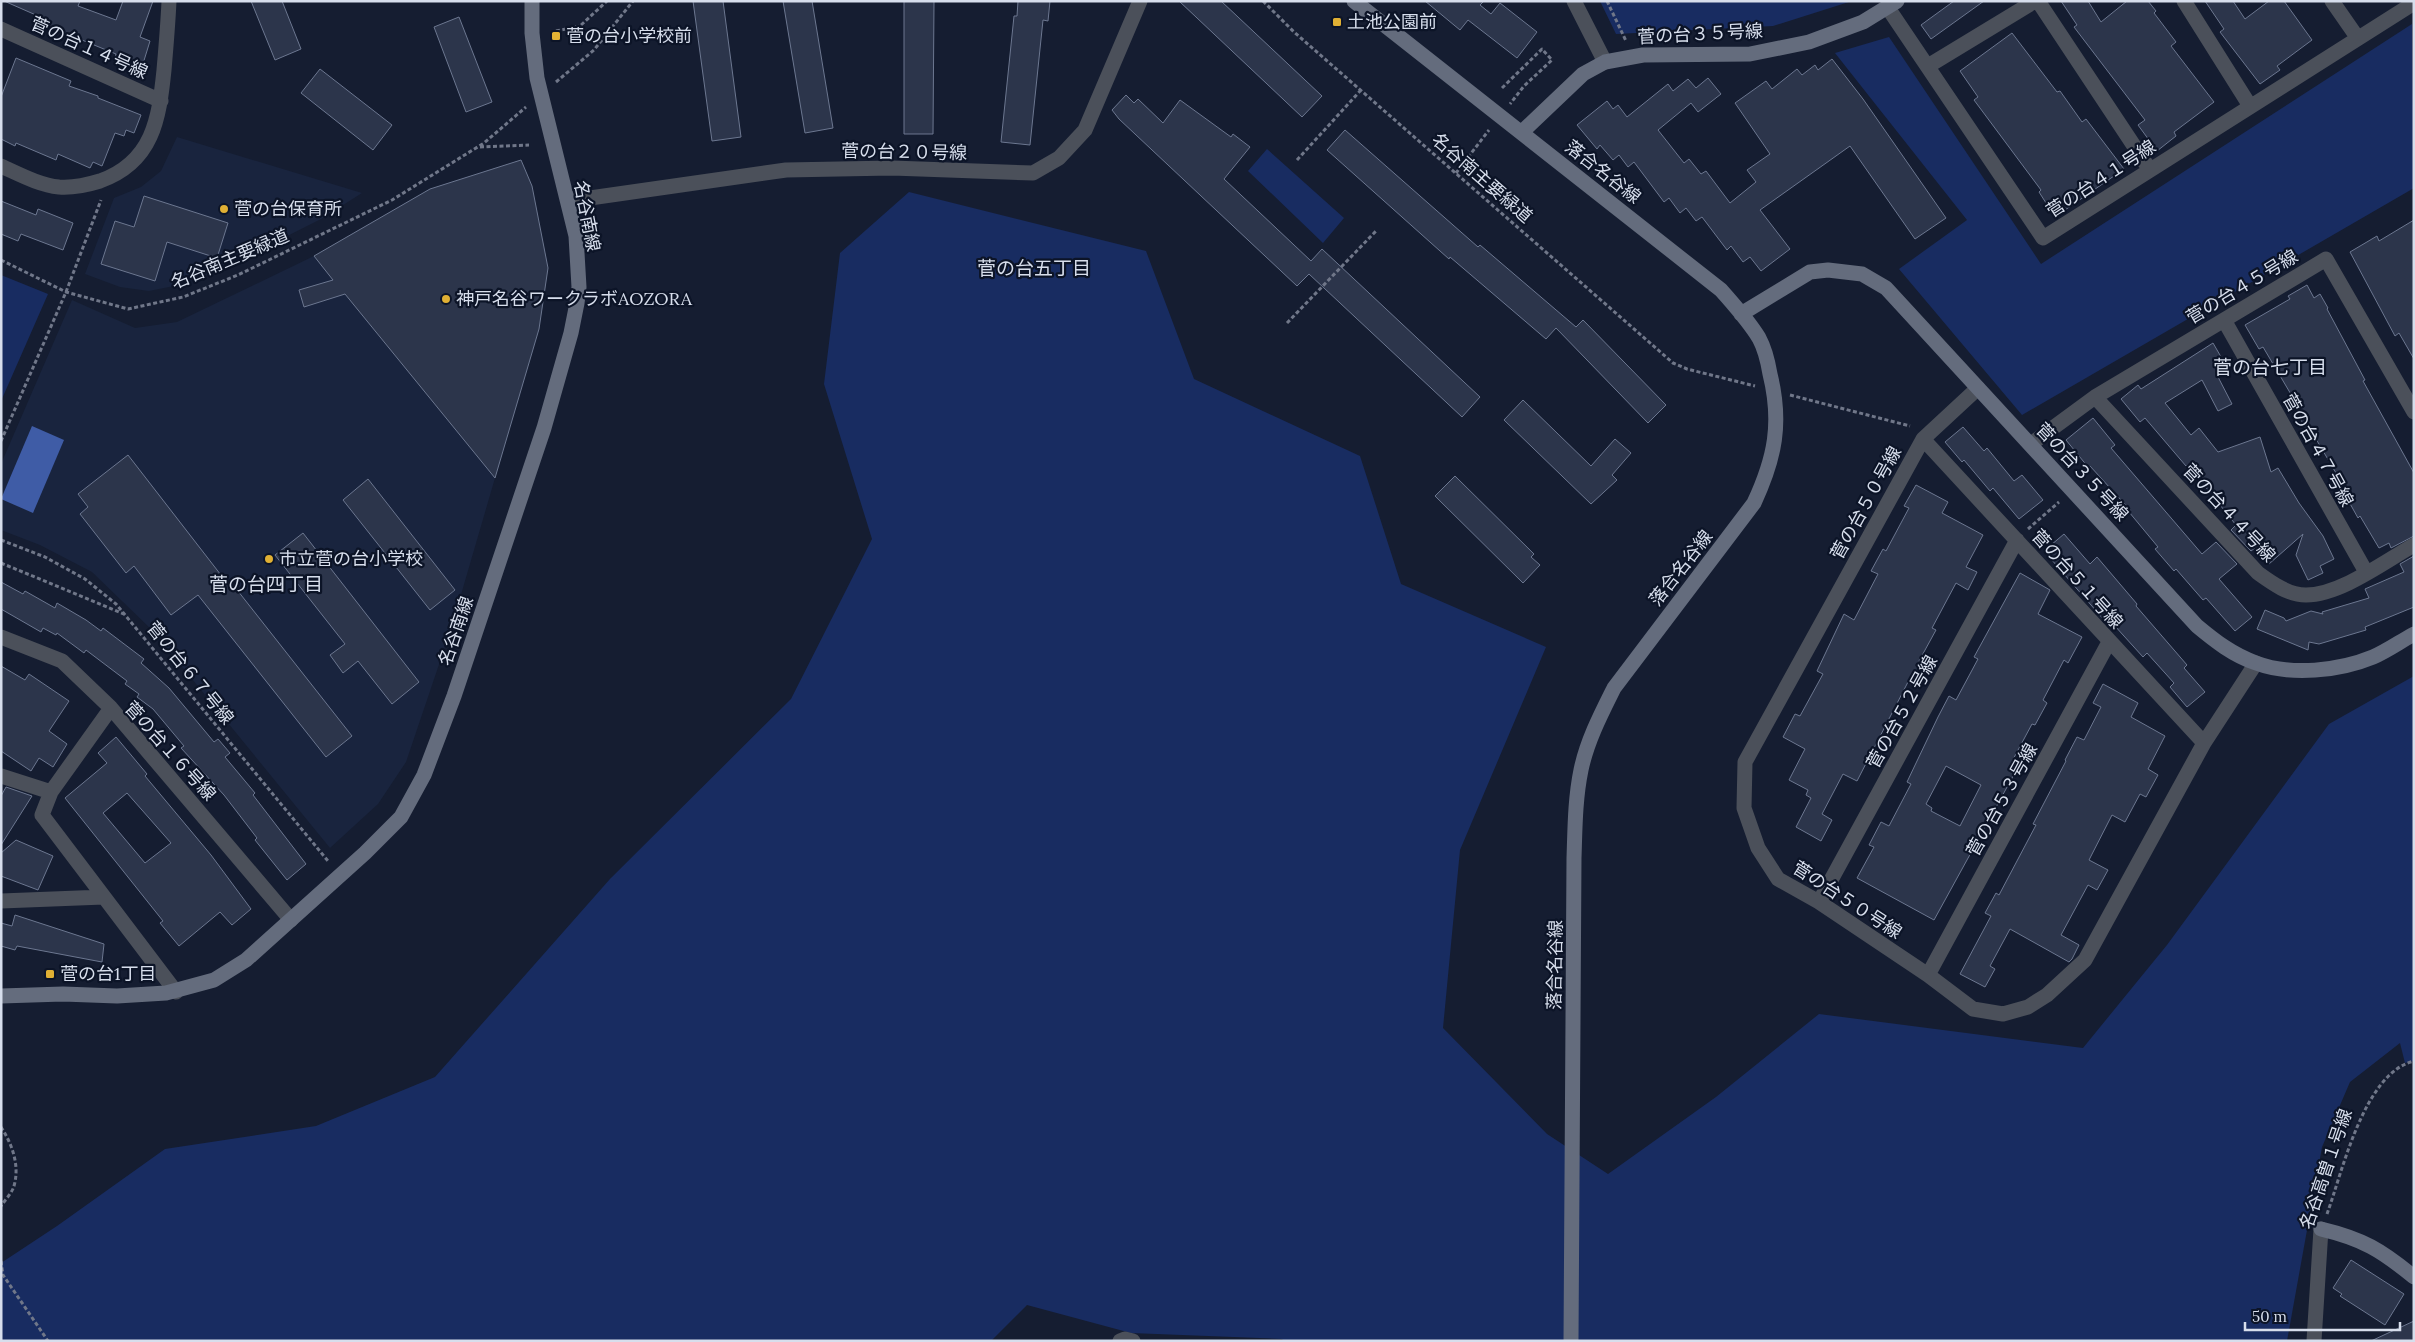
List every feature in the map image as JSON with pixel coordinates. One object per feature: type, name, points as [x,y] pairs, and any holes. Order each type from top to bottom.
[{"type":"street","points":[[1,166],[46,184],[60,187],[86,186],[122,171],[139,155],[157,122],[161,101],[169,1]]},
{"type":"street","name":"名谷南線","points":[[1,996],[63,994],[117,996],[176,992],[219,976],[246,960],[365,853],[401,817],[424,775],[454,696],[544,428],[571,333],[579,287],[576,236],[569,201],[557,165],[537,78],[532,33],[532,1]]},
{"type":"street","name":"菅の台２０号線","points":[[569,201],[786,170],[892,168],[1033,173],[1059,158],[1085,130],[1140,1]]},
{"type":"street","name":"落合名谷線","points":[[1354,1],[1713,283],[1742,314],[1759,338],[1766,354],[1776,397],[1774,446],[1768,473],[1754,503],[1614,688],[1598,720],[1581,769],[1576,807],[1574,858],[1572,1341]]},
{"type":"street","points":[[1574,1],[1605,62]]},
{"type":"street","points":[[1928,66],[2036,1],[2150,170]]},
{"type":"street","points":[[2184,1],[2250,106]]},
{"type":"street","points":[[2332,1],[2357,37]]},
{"type":"street","name":"菅の台４１号線","points":[[1893,4],[1928,66],[2043,238],[2357,37],[2414,3]]},
{"type":"street","name":"菅の台３５号線","points":[[1522,132],[1583,74],[1605,62],[1633,57],[1750,54],[1825,37],[1863,22],[1893,4]]},
{"type":"street","name":"菅の台１４号線","points":[[1,29],[161,101]]},
{"type":"street","name":"菅の台４５号線","points":[[2030,444],[2095,397],[2326,259],[2414,412]]},
{"type":"street","name":"菅の台３５号線","points":[[1742,314],[1810,272],[1828,270],[1862,274],[1886,288],[2197,626],[2222,646],[2256,663],[2309,670],[2350,665],[2375,656],[2414,634]]},
{"type":"street","name":"菅の台４７号線","points":[[2224,320],[2366,572]]},
{"type":"street","name":"菅の台５０号線","points":[[1978,388],[1923,439],[1745,762],[1744,808],[1758,848],[1778,879],[1819,902],[1928,975],[1973,1009],[2003,1014],[2028,1007],[2047,995],[2085,960],[2204,743],[2256,663]]},
{"type":"street","name":"菅の台４４号線","points":[[2095,397],[2258,573],[2278,588],[2305,595],[2332,591],[2414,546]]},
{"type":"street","name":"菅の台５１号線","points":[[1923,439],[2204,743]]},
{"type":"street","name":"菅の台５２号線","points":[[1819,902],[2017,540]]},
{"type":"street","points":[[1,637],[62,661],[111,708]]},
{"type":"street","name":"菅の台５３号線","points":[[1928,975],[2109,642]]},
{"type":"street","name":"菅の台１６号線","points":[[176,992],[42,815],[51,792],[111,708],[291,920]]},
{"type":"street","points":[[1,776],[51,792]]},
{"type":"street","points":[[1,901],[104,897]]},
{"type":"street","points":[[2321,1229],[2354,1238],[2382,1251],[2414,1276]]},
{"type":"street","name":"名谷高曽１号線","points":[[2314,1341],[2321,1229]]},
{"type":"street","points":[[1120,1341],[1125,1339],[1133,1341]]},
{"type":"path","points":[[556,31],[573,29],[580,26],[606,1]]},
{"type":"path","points":[[625,1],[633,2]]},
{"type":"path","name":"名谷南主要緑道","points":[[1263,1],[1294,32],[1673,363],[1687,369]]},
{"type":"path","points":[[1607,1],[1633,57]]},
{"type":"path","points":[[594,50],[633,2]]},
{"type":"path","points":[[1502,88],[1542,49],[1552,60],[1524,86]]},
{"type":"path","points":[[1297,160],[1361,90]]},
{"type":"path","name":"名谷南主要緑道","points":[[1,260],[66,292],[128,309],[183,297],[238,275],[392,200],[484,143]]},
{"type":"path","points":[[478,147],[529,145]]},
{"type":"path","points":[[1456,173],[1468,158]]},
{"type":"path","points":[[1,441],[66,292],[102,199]]},
{"type":"path","points":[[1287,323],[1376,230]]},
{"type":"path","points":[[1852,411],[1912,427],[1923,439]]},
{"type":"path","points":[[2017,540],[2072,489]]},
{"type":"path","name":"菅の台６７号線","points":[[1,540],[45,557],[85,579],[116,604],[328,861]]},
{"type":"path","points":[[1,562],[124,614]]},
{"type":"path","name":"名谷高曽１号線","points":[[2321,1229],[2360,1121],[2379,1085],[2404,1063],[2414,1061]]},
{"type":"path","points":[[1,1127],[11,1142],[16,1165],[14,1187],[1,1206]]},
{"type":"path","points":[[1,1261],[3,1275],[48,1341]]},
{"type":"shaded area","points":[[1600,1],[1852,1],[1773,26],[1616,34]]},
{"type":"shaded area","points":[[2412,24],[2414,188],[2022,415],[1899,269],[1967,220],[1835,53],[1889,37],[2041,264]]},
{"type":"shaded area","name":"菅の台保育所","points":[[177,137],[362,193],[321,219],[222,269],[179,285],[149,291],[120,287],[85,274],[114,198],[141,187],[161,171]]},
{"type":"shaded area","points":[[1267,149],[1344,218],[1323,243],[1248,171]]},
{"type":"shaded area","points":[[909,192],[1146,251],[1194,379],[1360,456],[1401,584],[1546,647],[1460,850],[1443,1028],[1547,1134],[1608,1174],[1716,1097],[1819,1014],[2083,1048],[2167,945],[2329,724],[2414,676],[2414,1061],[2405,1063],[2400,1043],[2350,1082],[2322,1147],[2287,1341],[1284,1341],[1282,1339],[1131,1333],[1027,1305],[991,1341],[1,1341],[1,1263],[57,1226],[165,1149],[316,1126],[435,1077],[610,879],[791,699],[872,539],[824,384],[840,253]]},
{"type":"shaded area","name":"市立菅の台小学校","points":[[314,256],[495,478],[451,629],[406,762],[378,804],[330,848],[152,630],[92,572],[40,545],[1,530],[1,464],[72,300],[135,328],[177,322]]},
{"type":"shaded area","points":[[1,275],[48,294],[1,401]]},
{"type":"shaded area","points":[[32,426],[64,440],[33,513],[1,499]]},
{"type":"building","points":[[4,1],[80,1],[78,6],[116,20],[123,1],[153,1],[140,37],[150,41],[142,67],[115,57],[116,54],[43,24],[45,19]]},
{"type":"building","points":[[251,1],[282,1],[301,49],[275,60]]},
{"type":"building","points":[[693,1],[723,1],[741,137],[712,141]]},
{"type":"building","points":[[783,1],[812,1],[833,128],[805,133]]},
{"type":"building","points":[[904,1],[934,1],[933,134],[904,134]]},
{"type":"building","points":[[1018,1],[1050,1],[1048,21],[1043,20],[1030,145],[1001,142],[1014,16],[1017,16]]},
{"type":"building","points":[[1179,1],[1221,1],[1322,96],[1302,117]]},
{"type":"building","points":[[1425,1],[1484,1],[1480,5],[1491,14],[1500,3],[1537,32],[1517,58],[1468,20],[1460,30]]},
{"type":"building","points":[[1954,1],[1984,1],[1931,39],[1921,25]]},
{"type":"building","points":[[2061,1],[2088,1],[2101,22],[2127,1],[2148,1],[2156,11],[2154,13],[2176,42],[2171,46],[2214,102],[2174,132],[2176,136],[2157,151],[2138,125],[2145,120],[2074,27],[2077,25]]},
{"type":"building","points":[[2205,1],[2233,1],[2245,19],[2269,1],[2284,1],[2312,40],[2277,66],[2280,70],[2260,84],[2220,32],[2224,29]]},
{"type":"building","points":[[459,17],[492,102],[466,112],[434,27]]},
{"type":"building","points":[[2012,33],[2057,92],[2060,91],[2082,122],[2086,119],[2124,169],[2055,217],[2039,192],[2041,190],[1974,100],[1978,97],[1960,71]]},
{"type":"building","points":[[16,58],[71,81],[69,86],[98,96],[98,98],[141,115],[134,133],[126,130],[124,136],[115,133],[102,166],[93,162],[90,168],[58,154],[56,160],[16,143],[15,146],[1,139],[1,97]]},
{"type":"building","points":[[1832,59],[1863,99],[1946,218],[1915,239],[1850,146],[1760,210],[1790,249],[1761,271],[1750,257],[1743,262],[1731,246],[1727,250],[1702,217],[1696,221],[1686,208],[1680,213],[1669,198],[1664,202],[1634,162],[1628,167],[1619,155],[1613,160],[1600,145],[1597,149],[1577,125],[1607,101],[1613,109],[1618,105],[1627,117],[1668,84],[1673,91],[1688,79],[1696,88],[1708,78],[1721,94],[1698,112],[1691,103],[1658,130],[1684,163],[1689,159],[1701,174],[1706,171],[1730,203],[1756,182],[1747,170],[1770,154],[1735,103],[1766,81],[1772,89],[1797,69],[1802,75],[1815,65],[1818,70]]},
{"type":"building","points":[[320,69],[392,125],[373,150],[301,93]]},
{"type":"building","points":[[1126,95],[1134,103],[1138,99],[1163,123],[1180,100],[1231,137],[1233,134],[1250,147],[1224,179],[1311,261],[1322,249],[1480,397],[1462,417],[1309,274],[1297,286],[1119,119],[1112,110]]},
{"type":"building","points":[[1345,130],[1478,247],[1480,245],[1576,327],[1583,320],[1666,405],[1648,423],[1556,328],[1546,339],[1450,257],[1449,259],[1327,150]]},
{"type":"building","name":"神戸名谷ワークラボAOZORA","points":[[521,160],[532,186],[548,268],[539,329],[495,478],[345,294],[304,307],[299,290],[333,280],[314,256],[430,189]]},
{"type":"building","points":[[144,196],[228,223],[217,258],[167,242],[155,281],[101,264],[115,221],[134,227]]},
{"type":"building","points":[[1,201],[36,215],[38,209],[73,223],[63,250],[21,234],[18,241],[1,234]]},
{"type":"building","points":[[2414,220],[2414,359],[2399,333],[2395,336],[2350,252],[2377,236],[2379,241]]},
{"type":"building","points":[[2307,285],[2314,298],[2320,294],[2328,308],[2365,380],[2363,381],[2414,473],[2414,536],[2391,548],[2389,543],[2379,548],[2360,516],[2358,518],[2343,491],[2346,490],[2316,439],[2313,441],[2301,420],[2305,418],[2263,347],[2259,349],[2245,325],[2290,299],[2288,296]]},
{"type":"building","points":[[2213,343],[2228,369],[2217,375],[2232,404],[2218,411],[2202,380],[2165,403],[2191,435],[2199,428],[2218,452],[2260,437],[2271,472],[2278,468],[2299,503],[2323,536],[2334,559],[2320,566],[2323,573],[2308,580],[2296,555],[2303,534],[2269,564],[2255,548],[2251,551],[2231,530],[2236,525],[2188,465],[2186,466],[2145,418],[2140,422],[2121,399],[2138,385],[2141,389]]},
{"type":"building","points":[[1523,400],[1591,466],[1615,439],[1631,453],[1612,475],[1617,480],[1591,504],[1504,420]]},
{"type":"building","points":[[2093,418],[2115,445],[2111,448],[2202,554],[2216,542],[2237,564],[2219,579],[2252,617],[2235,631],[2206,598],[2203,600],[2176,569],[2174,571],[2155,549],[2158,547],[2129,512],[2131,511],[2090,466],[2088,467],[2066,440]]},
{"type":"building","points":[[1963,427],[1984,451],[1987,448],[2014,481],[2022,475],[2043,500],[2019,519],[1993,488],[1990,491],[1964,460],[1962,462],[1945,442]]},
{"type":"building","points":[[128,455],[231,588],[234,586],[352,736],[326,757],[198,595],[171,615],[134,566],[126,573],[80,514],[88,507],[78,494]]},
{"type":"building","points":[[1455,476],[1534,554],[1531,557],[1540,565],[1523,583],[1435,496]]},
{"type":"building","points":[[368,479],[455,590],[430,610],[343,500]]},
{"type":"building","points":[[1916,485],[1948,502],[1942,513],[1983,535],[1966,567],[1977,572],[1968,590],[1956,583],[1932,628],[1936,630],[1919,661],[1922,663],[1911,684],[1908,682],[1857,781],[1843,774],[1822,814],[1832,820],[1821,841],[1796,827],[1811,798],[1806,795],[1808,790],[1789,780],[1805,749],[1783,737],[1795,714],[1800,716],[1823,674],[1817,671],[1844,614],[1854,620],[1878,574],[1871,571],[1883,549],[1886,551],[1909,508],[1904,506]]},
{"type":"building","points":[[303,533],[419,682],[392,704],[358,661],[343,673],[330,655],[345,644],[275,555]]},
{"type":"building","points":[[2064,534],[2090,564],[2097,557],[2187,665],[2184,668],[2205,692],[2187,707],[2170,687],[2174,683],[2147,653],[2143,657],[2114,625],[2111,628],[2044,551]]},
{"type":"building","points":[[2414,556],[2414,607],[2365,627],[2366,630],[2319,644],[2309,642],[2308,650],[2257,629],[2265,610],[2284,618],[2286,621],[2311,611],[2323,614],[2322,612],[2369,598],[2365,589],[2404,572],[2400,564]]},
{"type":"building","points":[[2020,573],[2050,590],[2038,614],[2082,637],[2068,663],[2064,660],[2043,700],[2047,703],[2035,725],[2032,724],[2010,765],[2017,769],[1934,920],[1857,878],[1874,847],[1869,845],[1881,822],[1889,826],[1911,784],[1907,782],[1938,717],[1949,696],[1956,700],[1978,659],[1974,657]],"holes":[[[1946,766],[1981,785],[1960,826],[1931,811],[1932,808],[1926,804]]]},
{"type":"building","points":[[1,582],[23,594],[25,591],[55,608],[57,603],[101,631],[103,628],[144,659],[141,663],[169,688],[214,742],[218,739],[230,753],[225,757],[255,793],[253,795],[306,864],[287,880],[255,840],[257,838],[224,795],[181,748],[184,746],[153,709],[137,697],[139,694],[125,684],[127,681],[86,650],[84,653],[57,633],[56,635],[43,628],[41,632],[1,609]]},
{"type":"building","points":[[1,666],[25,680],[29,674],[69,701],[49,731],[67,744],[53,767],[39,758],[31,771],[1,751]]},
{"type":"building","points":[[2103,684],[2138,703],[2131,717],[2165,736],[2148,769],[2158,775],[2146,797],[2140,794],[2125,822],[2112,815],[2089,860],[2108,870],[2097,890],[2088,885],[2061,935],[2079,945],[2072,959],[2069,962],[2010,929],[1990,966],[1995,969],[1985,987],[1960,974],[1991,916],[1985,913],[1996,893],[1999,895],[2036,825],[2033,824],[2077,737],[2084,740],[2101,707],[2093,703]]},
{"type":"building","points":[[116,737],[147,774],[145,776],[211,855],[251,909],[232,925],[220,912],[179,946],[160,923],[163,921],[65,798],[107,763],[98,753]],"holes":[[[127,793],[171,843],[145,863],[103,813]]]},
{"type":"building","points":[[6,787],[32,796],[1,845],[1,796]]},
{"type":"building","points":[[16,840],[53,856],[38,890],[1,876],[1,853]]},
{"type":"building","points":[[15,915],[104,944],[102,962],[17,946],[15,950],[1,946],[1,923],[12,926]]},
{"type":"building","points":[[2351,1260],[2404,1294],[2385,1325],[2340,1296],[2342,1294],[2333,1288]]},
{"type":"building","points":[[2414,1321],[2414,1341],[2371,1341]]},
{"type":"place","name":"土池公園前","points":[[1337,22]]},
{"type":"place","name":"菅の台小学校前","points":[[556,36]]},
{"type":"place","name":"菅の台保育所","points":[[224,209]]},
{"type":"place","name":"神戸名谷ワークラボAOZORA","points":[[446,299]]},
{"type":"place","name":"市立菅の台小学校","points":[[269,559]]},
{"type":"place","name":"菅の台1丁目","points":[[50,974]]},
{"type":"district","name":"菅の台五丁目","points":[[1034,268]]},
{"type":"district","name":"菅の台七丁目","points":[[2270,367]]},
{"type":"district","name":"菅の台四丁目","points":[[266,584]]}]
